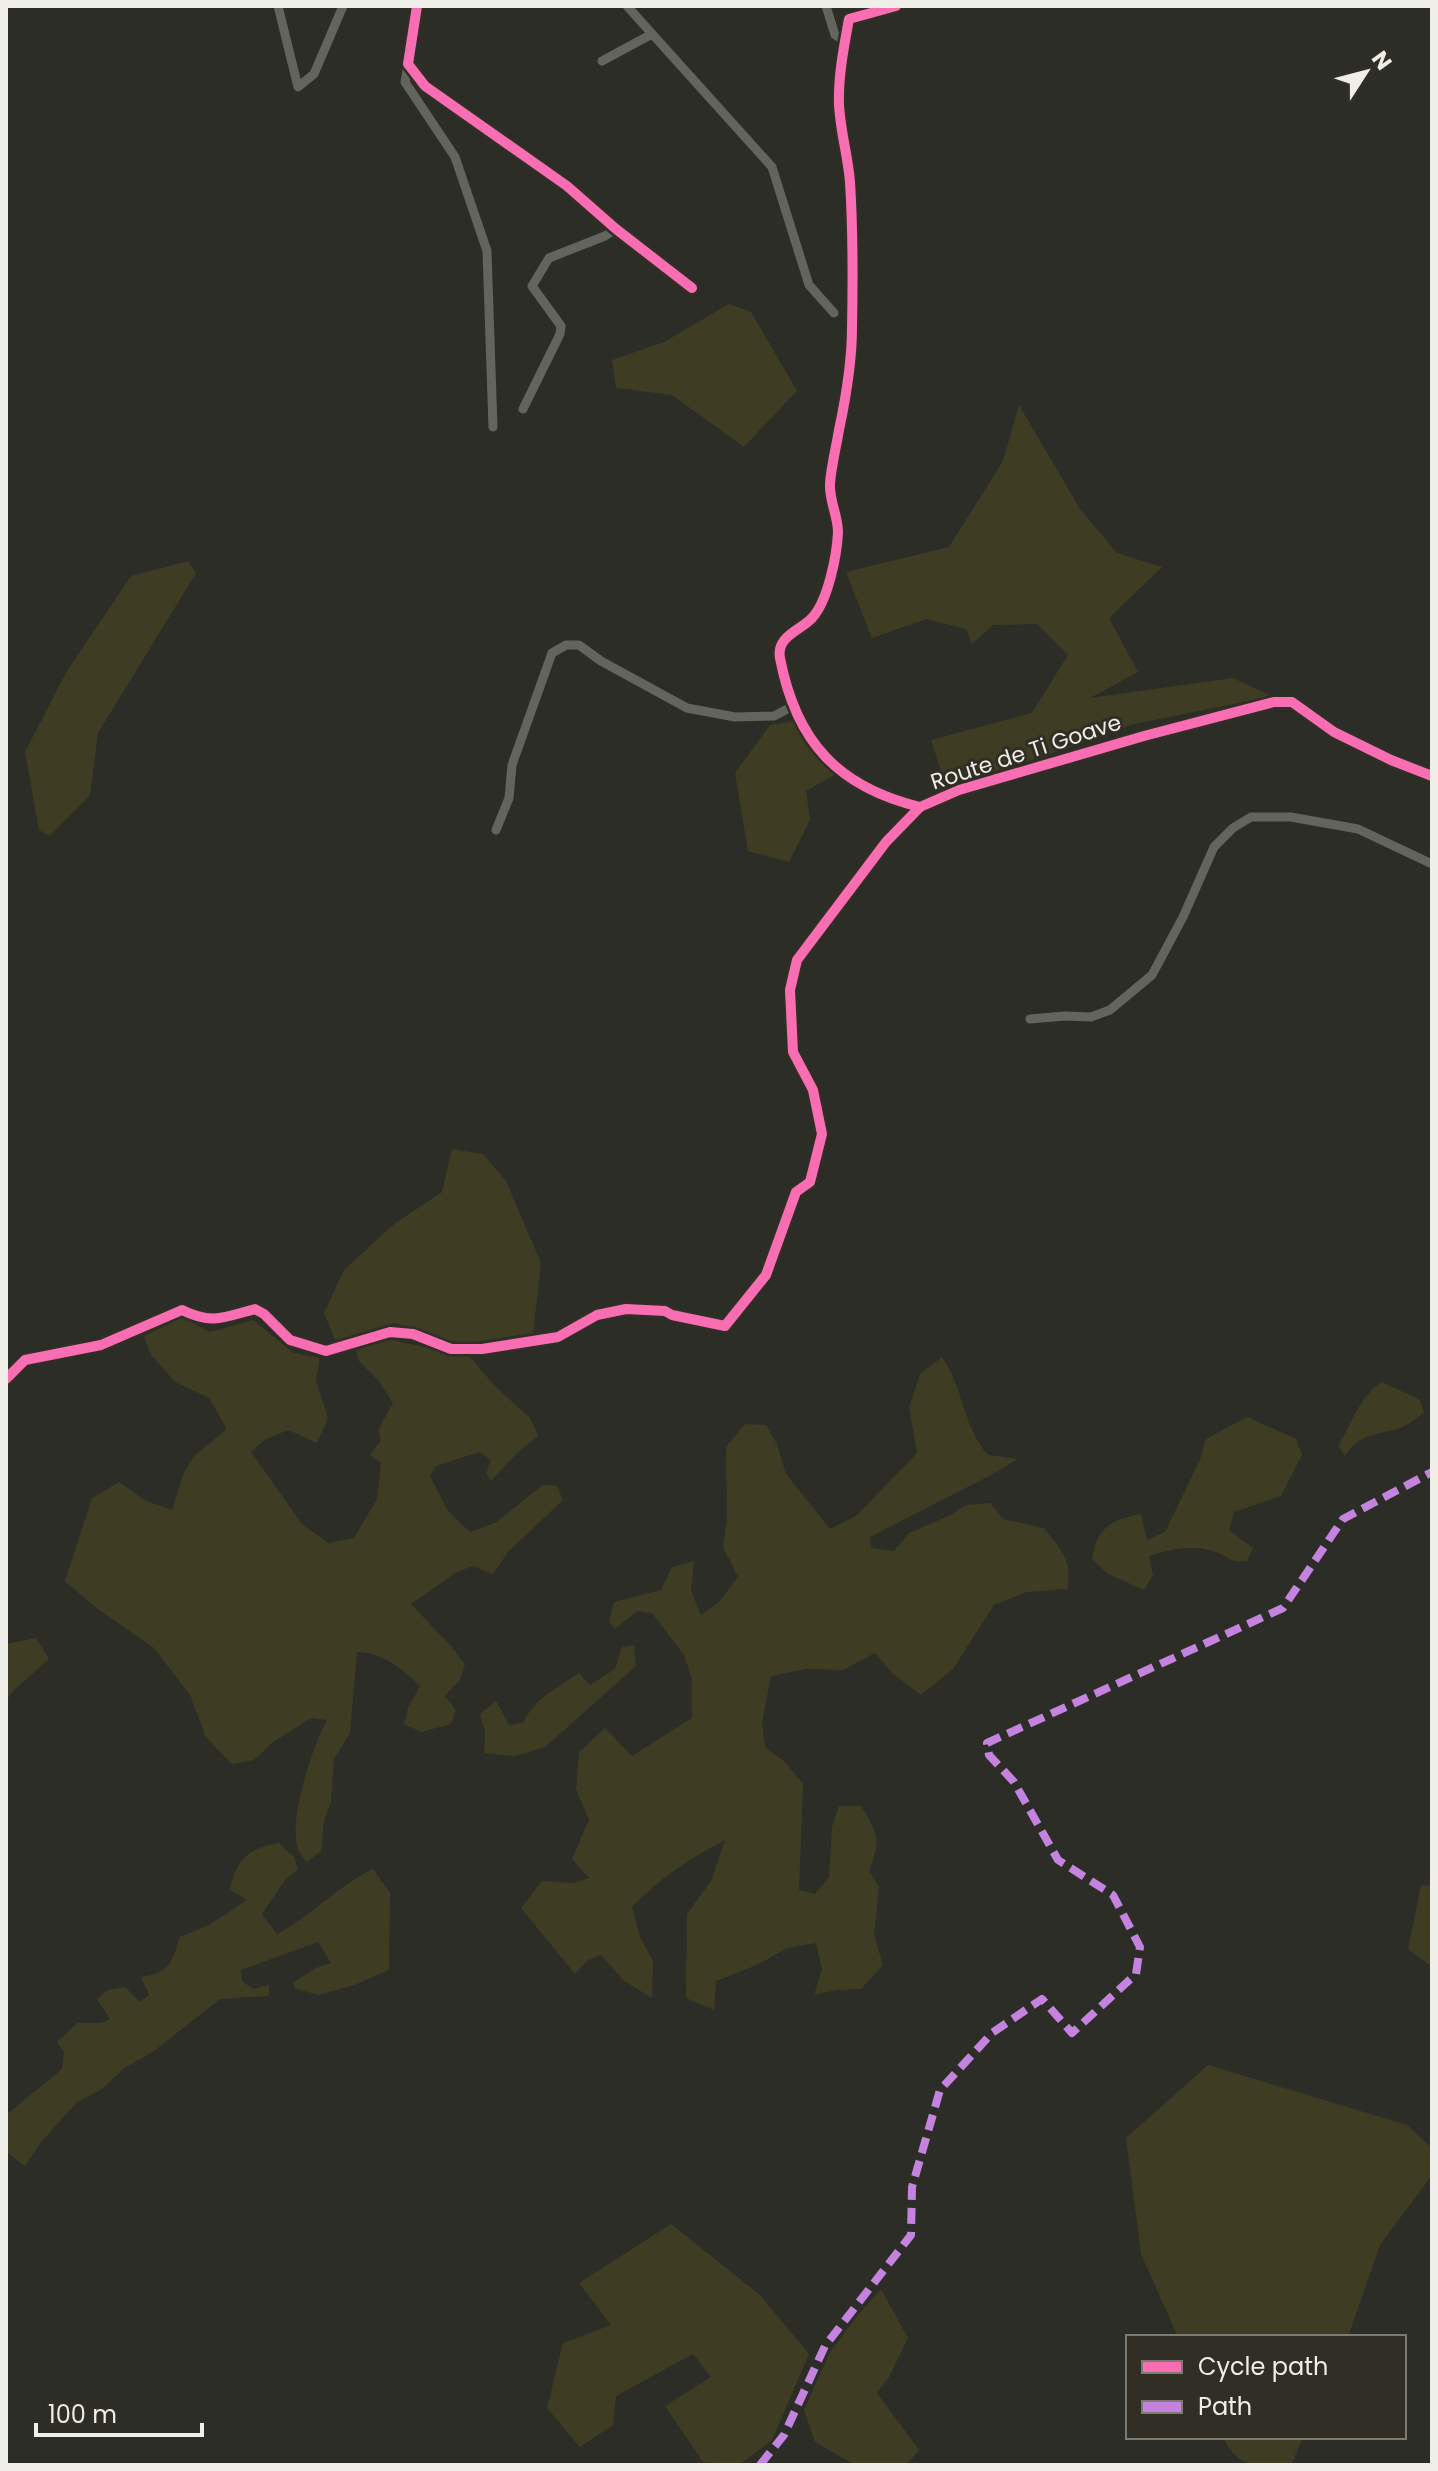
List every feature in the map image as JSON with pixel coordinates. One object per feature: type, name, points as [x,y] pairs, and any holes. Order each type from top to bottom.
[{"type":"street","points":[[278,6],[298,87],[314,74],[343,6]]},
{"type":"street","points":[[417,6],[405,82],[455,157],[487,251],[493,427]]},
{"type":"street","points":[[627,6],[772,167],[809,285],[834,313]]},
{"type":"street","points":[[826,6],[835,35],[845,41]]},
{"type":"street","points":[[896,6],[849,19],[845,41],[838,103],[850,180],[852,331],[846,396],[830,486],[838,528],[835,566],[813,618],[782,643],[779,655],[795,705],[816,748],[866,789],[920,807]]},
{"type":"street","points":[[602,61],[652,34]]},
{"type":"street","points":[[408,64],[425,86],[567,186],[692,288]]},
{"type":"street","points":[[523,409],[561,326],[532,286],[549,258],[616,229]]},
{"type":"street","points":[[496,830],[509,798],[512,765],[552,653],[566,645],[579,645],[601,661],[687,708],[748,717],[774,716],[795,705]]},
{"type":"street","name":"Route de Ti Goave","points":[[6,1379],[25,1360],[101,1345],[182,1310],[199,1318],[214,1320],[255,1309],[290,1340],[326,1351],[390,1332],[413,1334],[451,1349],[482,1349],[545,1341],[570,1333],[597,1315],[626,1309],[665,1311],[725,1326],[766,1275],[796,1192],[810,1182],[822,1134],[813,1090],[793,1052],[790,990],[797,960],[886,842],[920,807],[959,790],[1274,702],[1292,702],[1334,732],[1432,776]]},
{"type":"street","points":[[1030,1019],[1091,1017],[1110,1010],[1152,975],[1214,847],[1233,828],[1251,817],[1291,817],[1358,829],[1432,864]]},
{"type":"shaded area","points":[[729,304],[751,312],[797,391],[744,447],[672,395],[616,388],[612,360],[664,342]]},
{"type":"shaded area","points":[[1019,405],[1080,509],[1117,553],[1162,567],[1109,618],[1138,672],[1090,698],[1233,678],[1272,696],[1130,725],[1039,758],[946,786],[931,740],[1032,713],[1068,655],[1037,624],[993,625],[972,644],[966,629],[926,619],[872,638],[846,572],[949,547],[1003,461]]},
{"type":"shaded area","points":[[188,561],[196,573],[98,733],[90,795],[50,836],[39,830],[25,752],[67,671],[131,576]]},
{"type":"shaded area","points":[[797,721],[836,774],[806,791],[810,820],[789,862],[748,851],[735,773],[770,725]]},
{"type":"shaded area","points":[[452,1149],[483,1154],[506,1181],[541,1263],[533,1333],[462,1344],[395,1323],[335,1340],[324,1313],[344,1270],[394,1224],[442,1192]]},
{"type":"shaded area","points":[[182,1317],[210,1332],[253,1320],[294,1353],[320,1358],[316,1381],[328,1418],[317,1443],[288,1430],[264,1440],[251,1452],[302,1524],[328,1543],[354,1538],[377,1499],[381,1463],[370,1455],[381,1440],[378,1430],[393,1403],[378,1380],[359,1361],[355,1348],[391,1340],[469,1356],[496,1387],[530,1418],[538,1436],[491,1481],[486,1473],[491,1460],[479,1452],[436,1466],[430,1476],[448,1511],[470,1532],[495,1523],[543,1485],[557,1486],[563,1500],[508,1552],[493,1574],[473,1566],[457,1572],[411,1604],[465,1665],[459,1681],[445,1696],[456,1710],[451,1724],[421,1732],[404,1724],[408,1708],[420,1686],[384,1658],[357,1652],[350,1733],[334,1759],[331,1802],[324,1821],[321,1851],[307,1862],[297,1846],[299,1799],[327,1720],[311,1718],[272,1743],[254,1760],[232,1764],[206,1737],[190,1695],[154,1648],[95,1607],[65,1581],[92,1498],[119,1482],[146,1501],[172,1510],[183,1475],[194,1456],[227,1429],[209,1398],[175,1382],[151,1355],[144,1336]]},
{"type":"shaded area","points":[[942,1357],[955,1381],[973,1432],[988,1455],[1018,1459],[870,1537],[871,1548],[894,1551],[909,1533],[966,1505],[990,1503],[1003,1519],[1044,1528],[1064,1556],[1069,1579],[1067,1589],[1027,1592],[994,1605],[953,1669],[921,1695],[893,1674],[875,1653],[843,1670],[806,1669],[771,1676],[762,1722],[765,1747],[785,1762],[803,1784],[799,1890],[815,1894],[829,1877],[832,1827],[839,1806],[861,1806],[876,1837],[869,1871],[879,1887],[874,1935],[883,1965],[861,1989],[814,1995],[822,1969],[816,1943],[787,1948],[757,1965],[716,1981],[714,2010],[686,1998],[687,1914],[711,1881],[725,1840],[676,1870],[632,1907],[640,1937],[653,1961],[652,1998],[624,1981],[601,1955],[588,1960],[575,1974],[521,1908],[542,1881],[573,1883],[589,1878],[572,1859],[589,1820],[576,1789],[579,1752],[605,1728],[632,1756],[692,1718],[692,1679],[684,1655],[652,1613],[637,1611],[615,1629],[609,1622],[614,1602],[661,1590],[672,1567],[694,1561],[691,1591],[701,1615],[718,1603],[738,1577],[723,1547],[727,1517],[726,1447],[745,1424],[766,1425],[777,1444],[786,1474],[830,1529],[856,1516],[917,1453],[909,1407],[920,1374]]},
{"type":"shaded area","points":[[1382,1382],[1419,1399],[1424,1412],[1400,1428],[1359,1441],[1345,1456],[1338,1446],[1362,1402]]},
{"type":"shaded area","points":[[1247,1417],[1296,1439],[1302,1455],[1281,1496],[1234,1512],[1229,1530],[1253,1548],[1247,1561],[1235,1561],[1196,1548],[1149,1556],[1153,1575],[1144,1590],[1108,1574],[1092,1559],[1102,1532],[1121,1519],[1141,1514],[1147,1540],[1165,1532],[1200,1460],[1206,1439]]},
{"type":"shaded area","points":[[36,1638],[49,1659],[6,1701],[6,1644]]},
{"type":"shaded area","points":[[634,1645],[636,1666],[545,1747],[515,1756],[484,1753],[485,1732],[480,1714],[496,1701],[509,1725],[523,1723],[533,1707],[555,1689],[579,1673],[590,1685],[615,1669],[622,1647]]},
{"type":"shaded area","points":[[279,1843],[294,1857],[298,1869],[285,1880],[262,1914],[277,1934],[373,1869],[390,1893],[389,1970],[354,1985],[318,1995],[294,1988],[294,1982],[316,1968],[331,1963],[318,1942],[241,1970],[242,1981],[253,1989],[269,1985],[269,1996],[220,1999],[154,2051],[123,2069],[102,2089],[76,2103],[42,2141],[25,2166],[6,2152],[6,2115],[62,2069],[64,2052],[57,2042],[77,2023],[101,2023],[110,2019],[97,1999],[108,1990],[125,1987],[140,2002],[149,1995],[141,1977],[158,1973],[168,1965],[180,1937],[209,1925],[247,1900],[230,1890],[236,1870],[252,1852]]},
{"type":"shaded area","points":[[1432,1885],[1432,1967],[1408,1949],[1421,1886]]},
{"type":"shaded area","points":[[1208,2065],[1407,2125],[1432,2148],[1432,2175],[1380,2245],[1349,2335],[1177,2335],[1141,2254],[1126,2138]]},
{"type":"shaded area","points":[[671,2224],[759,2294],[809,2354],[772,2440],[739,2465],[703,2462],[665,2406],[711,2377],[693,2354],[616,2396],[613,2425],[580,2447],[547,2408],[563,2343],[611,2325],[579,2283]]},
{"type":"shaded area","points":[[881,2289],[908,2338],[889,2377],[877,2393],[919,2450],[906,2465],[855,2465],[815,2442],[804,2410],[830,2352]]},
{"type":"shaded area","points":[[1224,2439],[1302,2439],[1291,2465],[1251,2464],[1229,2448]]},
{"type":"marked path","points":[[760,2465],[784,2435],[825,2346],[911,2235],[912,2187],[940,2090],[992,2033],[1042,1999],[1072,2033],[1136,1974],[1140,1947],[1113,1895],[1058,1860],[1014,1782],[989,1755],[987,1743],[1283,1608],[1343,1519],[1432,1472]]},
{"type":"cycle path","points":[[417,6],[408,64],[425,86],[567,186],[692,288]]},
{"type":"cycle path","points":[[896,6],[849,19],[847,29],[839,104],[850,182],[852,328],[848,379],[830,484],[838,526],[837,542],[823,601],[812,618],[785,639],[780,658],[797,714],[825,756],[866,787],[920,807]]},
{"type":"cycle path","points":[[6,1379],[25,1360],[101,1345],[182,1310],[210,1318],[255,1309],[290,1340],[326,1351],[390,1332],[413,1334],[451,1349],[482,1349],[558,1337],[597,1315],[626,1309],[665,1311],[725,1326],[766,1275],[796,1192],[810,1182],[822,1134],[813,1090],[793,1052],[790,990],[797,960],[886,842],[920,807],[959,790],[1274,702],[1292,702],[1334,732],[1432,776]]}]
